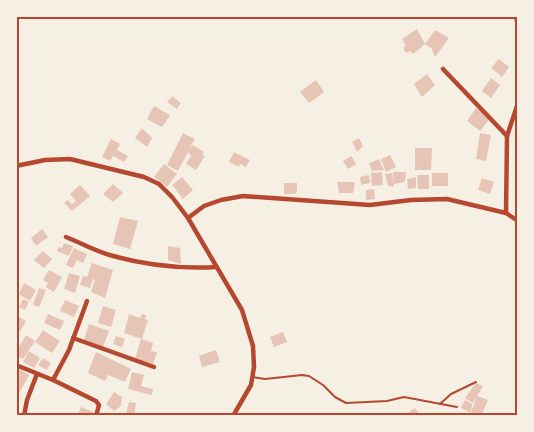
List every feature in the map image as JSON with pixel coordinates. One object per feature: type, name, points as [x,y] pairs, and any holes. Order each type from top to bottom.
[{"type":"street","points":[[516,16],[518,26]]},
{"type":"street","points":[[443,69],[507,136]]},
{"type":"street","points":[[506,213],[507,136],[518,103]]},
{"type":"street","points":[[16,166],[45,160],[70,159],[144,177],[160,184],[172,197],[188,218],[242,310],[253,346],[254,367],[251,385],[232,416]]},
{"type":"street","points":[[188,218],[204,206],[221,200],[243,196],[370,206],[410,200],[447,199],[506,213],[518,221]]},
{"type":"street","points":[[66,237],[111,256],[190,269],[216,267]]},
{"type":"street","points":[[53,380],[69,350],[87,301]]},
{"type":"street","points":[[73,338],[154,367]]},
{"type":"street","points":[[16,365],[53,380],[96,402],[98,405],[96,416]]},
{"type":"street","points":[[24,416],[27,400],[37,374]]},
{"type":"lane","points":[[253,377],[265,379],[302,374],[309,376],[335,397],[346,403],[387,401],[404,397],[458,408]]},
{"type":"lane","points":[[440,404],[451,394],[476,382]]},
{"type":"building","points":[[417,29],[425,44],[413,54],[410,51],[406,53],[403,48],[406,46],[402,39]]},
{"type":"building","points":[[435,30],[449,38],[435,57],[432,49],[425,44]]},
{"type":"building","points":[[499,59],[509,67],[502,77],[491,68]]},
{"type":"building","points":[[427,74],[435,85],[422,97],[414,84]]},
{"type":"building","points":[[491,78],[500,85],[491,98],[482,91]]},
{"type":"building","points":[[316,80],[324,92],[309,103],[300,92]]},
{"type":"building","points":[[172,96],[181,103],[177,109],[167,102]]},
{"type":"building","points":[[154,106],[170,115],[162,127],[147,119]]},
{"type":"building","points":[[476,108],[490,118],[480,131],[467,121]]},
{"type":"building","points":[[142,128],[152,138],[147,147],[135,138]]},
{"type":"building","points":[[183,133],[195,139],[189,149],[193,145],[204,152],[202,155],[205,156],[196,170],[186,164],[191,156],[188,152],[178,171],[167,165]]},
{"type":"building","points":[[480,133],[491,135],[486,161],[476,159]]},
{"type":"building","points":[[359,138],[363,146],[357,152],[352,142]]},
{"type":"building","points":[[111,139],[120,144],[117,150],[128,156],[124,162],[113,156],[110,161],[102,157]]},
{"type":"building","points":[[415,148],[432,148],[431,170],[415,170]]},
{"type":"building","points":[[234,152],[250,160],[246,167],[240,164],[239,167],[229,162]]},
{"type":"building","points":[[390,155],[396,167],[386,172],[381,159]]},
{"type":"building","points":[[351,156],[356,164],[348,169],[343,161]]},
{"type":"building","points":[[379,159],[384,170],[372,171],[369,163]]},
{"type":"building","points":[[164,164],[177,174],[167,187],[154,177]]},
{"type":"building","points":[[382,172],[383,185],[372,186],[371,173]]},
{"type":"building","points":[[393,172],[406,172],[405,182],[394,184]]},
{"type":"building","points":[[392,173],[394,187],[388,186],[385,174]]},
{"type":"building","points":[[432,173],[448,173],[448,186],[432,186]]},
{"type":"building","points":[[369,175],[370,183],[361,185],[360,177]]},
{"type":"building","points":[[417,175],[429,175],[429,189],[418,189]]},
{"type":"building","points":[[182,177],[193,190],[183,199],[172,185]]},
{"type":"building","points":[[416,177],[416,188],[408,189],[407,179]]},
{"type":"building","points":[[482,178],[494,182],[490,194],[478,190]]},
{"type":"building","points":[[337,182],[355,182],[353,193],[339,193]]},
{"type":"building","points":[[284,183],[297,183],[295,194],[284,194]]},
{"type":"building","points":[[113,184],[123,193],[113,202],[103,194]]},
{"type":"building","points":[[80,185],[90,196],[72,211],[64,203],[68,200],[72,204],[76,201],[70,194]]},
{"type":"building","points":[[374,189],[375,199],[366,200],[366,190]]},
{"type":"building","points":[[120,217],[138,221],[130,249],[113,244]]},
{"type":"building","points":[[42,229],[48,237],[36,246],[31,238]]},
{"type":"building","points":[[64,243],[73,246],[69,256],[57,251],[59,247],[62,248]]},
{"type":"building","points":[[168,246],[180,248],[181,264],[168,260]]},
{"type":"building","points":[[74,248],[87,254],[83,263],[77,260],[73,268],[66,265]]},
{"type":"building","points":[[43,251],[52,259],[44,268],[34,260]]},
{"type":"building","points":[[92,263],[113,270],[105,298],[91,292],[95,280],[93,279],[90,288],[80,285],[83,276],[87,277]]},
{"type":"building","points":[[49,270],[62,277],[54,292],[46,287],[48,283],[43,280]]},
{"type":"building","points":[[69,273],[80,276],[75,293],[64,289]]},
{"type":"building","points":[[24,283],[36,290],[30,301],[19,294]]},
{"type":"building","points":[[39,288],[46,290],[39,307],[33,305]]},
{"type":"building","points":[[23,299],[29,302],[25,310],[19,307]]},
{"type":"building","points":[[65,300],[79,306],[74,317],[60,311]]},
{"type":"building","points":[[103,306],[116,310],[111,327],[98,323]]},
{"type":"building","points":[[48,314],[64,321],[60,330],[44,323]]},
{"type":"building","points":[[129,314],[140,318],[142,314],[146,315],[145,319],[148,320],[142,339],[124,333]]},
{"type":"building","points":[[16,315],[26,321],[20,332],[16,329]]},
{"type":"building","points":[[89,324],[109,331],[103,347],[84,340]]},
{"type":"building","points":[[43,330],[60,341],[52,353],[35,342]]},
{"type":"building","points":[[283,332],[287,342],[274,347],[270,337]]},
{"type":"building","points":[[26,335],[35,341],[23,359],[16,355],[16,352]]},
{"type":"building","points":[[116,336],[125,339],[122,347],[113,344]]},
{"type":"building","points":[[141,339],[153,343],[151,351],[157,352],[153,364],[135,359]]},
{"type":"building","points":[[216,350],[220,362],[202,367],[199,356]]},
{"type":"building","points":[[29,351],[40,358],[34,368],[23,362]]},
{"type":"building","points":[[96,352],[131,369],[125,382],[108,375],[105,381],[88,373]]},
{"type":"building","points":[[43,358],[51,363],[47,370],[38,365]]},
{"type":"building","points":[[19,369],[29,375],[16,399],[16,374]]},
{"type":"building","points":[[132,372],[144,375],[141,386],[153,389],[152,395],[128,389]]},
{"type":"building","points":[[476,383],[483,386],[473,403],[465,398]]},
{"type":"building","points":[[114,392],[122,397],[121,406],[114,411],[106,404]]},
{"type":"building","points":[[477,396],[488,400],[481,416],[471,413]]},
{"type":"building","points":[[465,400],[472,404],[471,413],[461,408]]},
{"type":"building","points":[[129,402],[136,403],[134,416],[126,414]]},
{"type":"building","points":[[81,407],[93,412],[91,416],[77,416]]},
{"type":"building","points":[[415,408],[421,416],[403,416]]}]
